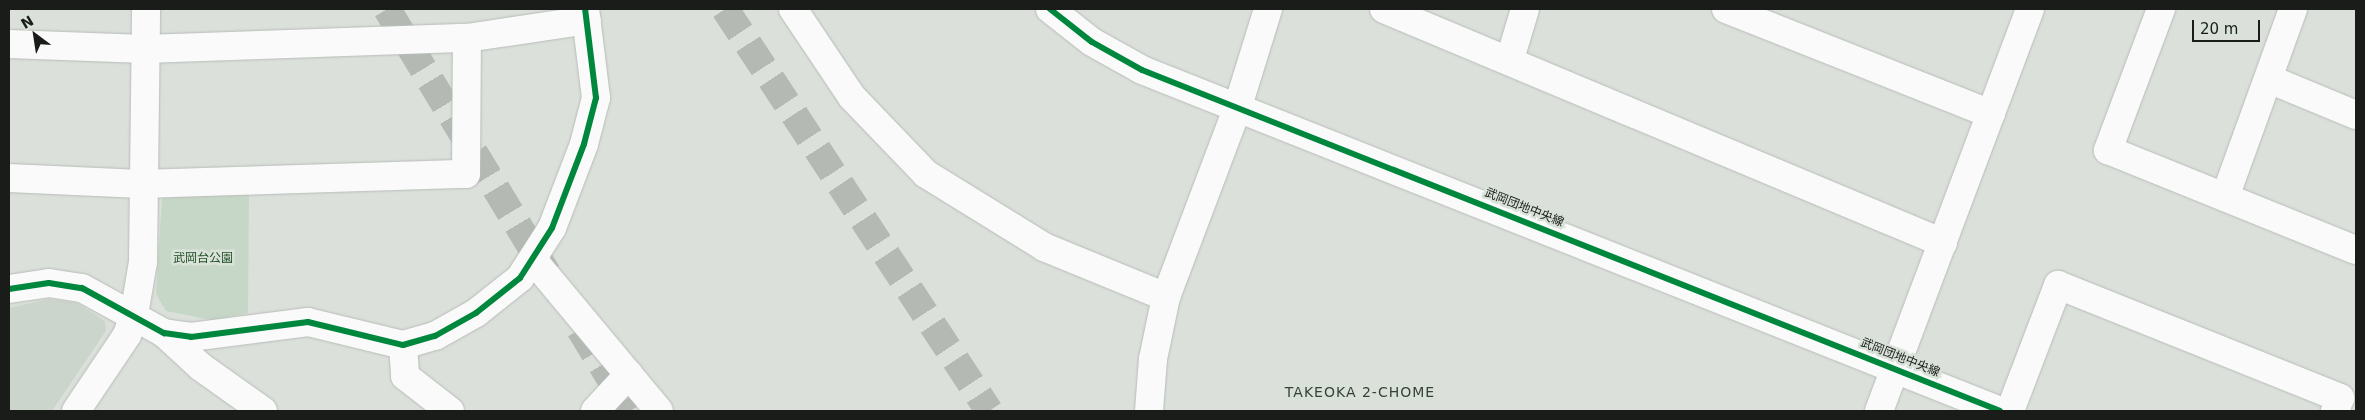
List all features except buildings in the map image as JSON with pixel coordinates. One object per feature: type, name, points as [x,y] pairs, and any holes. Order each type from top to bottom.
[{"type":"street","points":[[76,411],[127,335],[134,315],[143,262],[141,184],[146,9]]},
{"type":"street","points":[[793,9],[852,97],[926,174],[1044,247],[1166,297]]},
{"type":"street","name":"武岡団地中央線","points":[[1050,9],[1115,57],[2000,411]]},
{"type":"street","points":[[1149,411],[1153,359],[1166,297],[1238,106],[1268,9]]},
{"type":"street","points":[[1510,59],[1525,9]]},
{"type":"street","points":[[1726,9],[1991,114]]},
{"type":"street","points":[[1879,411],[2030,9]]},
{"type":"street","points":[[2161,9],[2108,150],[2356,250]]},
{"type":"street","points":[[2225,196],[2293,9]]},
{"type":"street","points":[[1394,11],[1943,243]]},
{"type":"street","points":[[9,44],[145,50],[467,38],[586,14],[595,70],[593,113],[552,228],[534,261],[476,313],[435,336],[403,345],[308,322],[208,336],[164,333]]},
{"type":"street","points":[[9,178],[141,184],[466,174],[467,38]]},
{"type":"street","points":[[2269,79],[2356,115]]},
{"type":"street","points":[[534,261],[659,411]]},
{"type":"street","points":[[9,289],[65,284],[98,294],[164,333],[201,368],[263,411]]},
{"type":"street","points":[[2010,411],[2058,285],[2340,398],[2335,411]]},
{"type":"street","points":[[403,345],[405,376],[450,411]]},
{"type":"street","points":[[595,411],[629,374]]},
{"type":"shaded area","points":[[49,299],[77,303],[105,321],[106,331],[52,411],[9,411],[9,308]]},
{"type":"green space","name":"武岡台公園","points":[[249,192],[248,313],[212,320],[166,311],[156,294],[162,199],[170,193]]},
{"type":"tunnel","points":[[387,9],[547,273]]},
{"type":"tunnel","points":[[725,9],[989,411]]},
{"type":"tunnel","points":[[580,329],[630,411]]},
{"type":"cycle path","points":[[9,289],[49,283],[82,288],[164,333],[191,337],[308,322],[403,345],[435,336],[476,313],[520,278],[552,228],[584,144],[596,98],[585,9]]},
{"type":"cycle path","points":[[1050,9],[1092,42],[1142,70],[2000,411]]},
{"type":"district","name":"TAKEOKA 2-CHOME","points":[[1360,392]]}]
